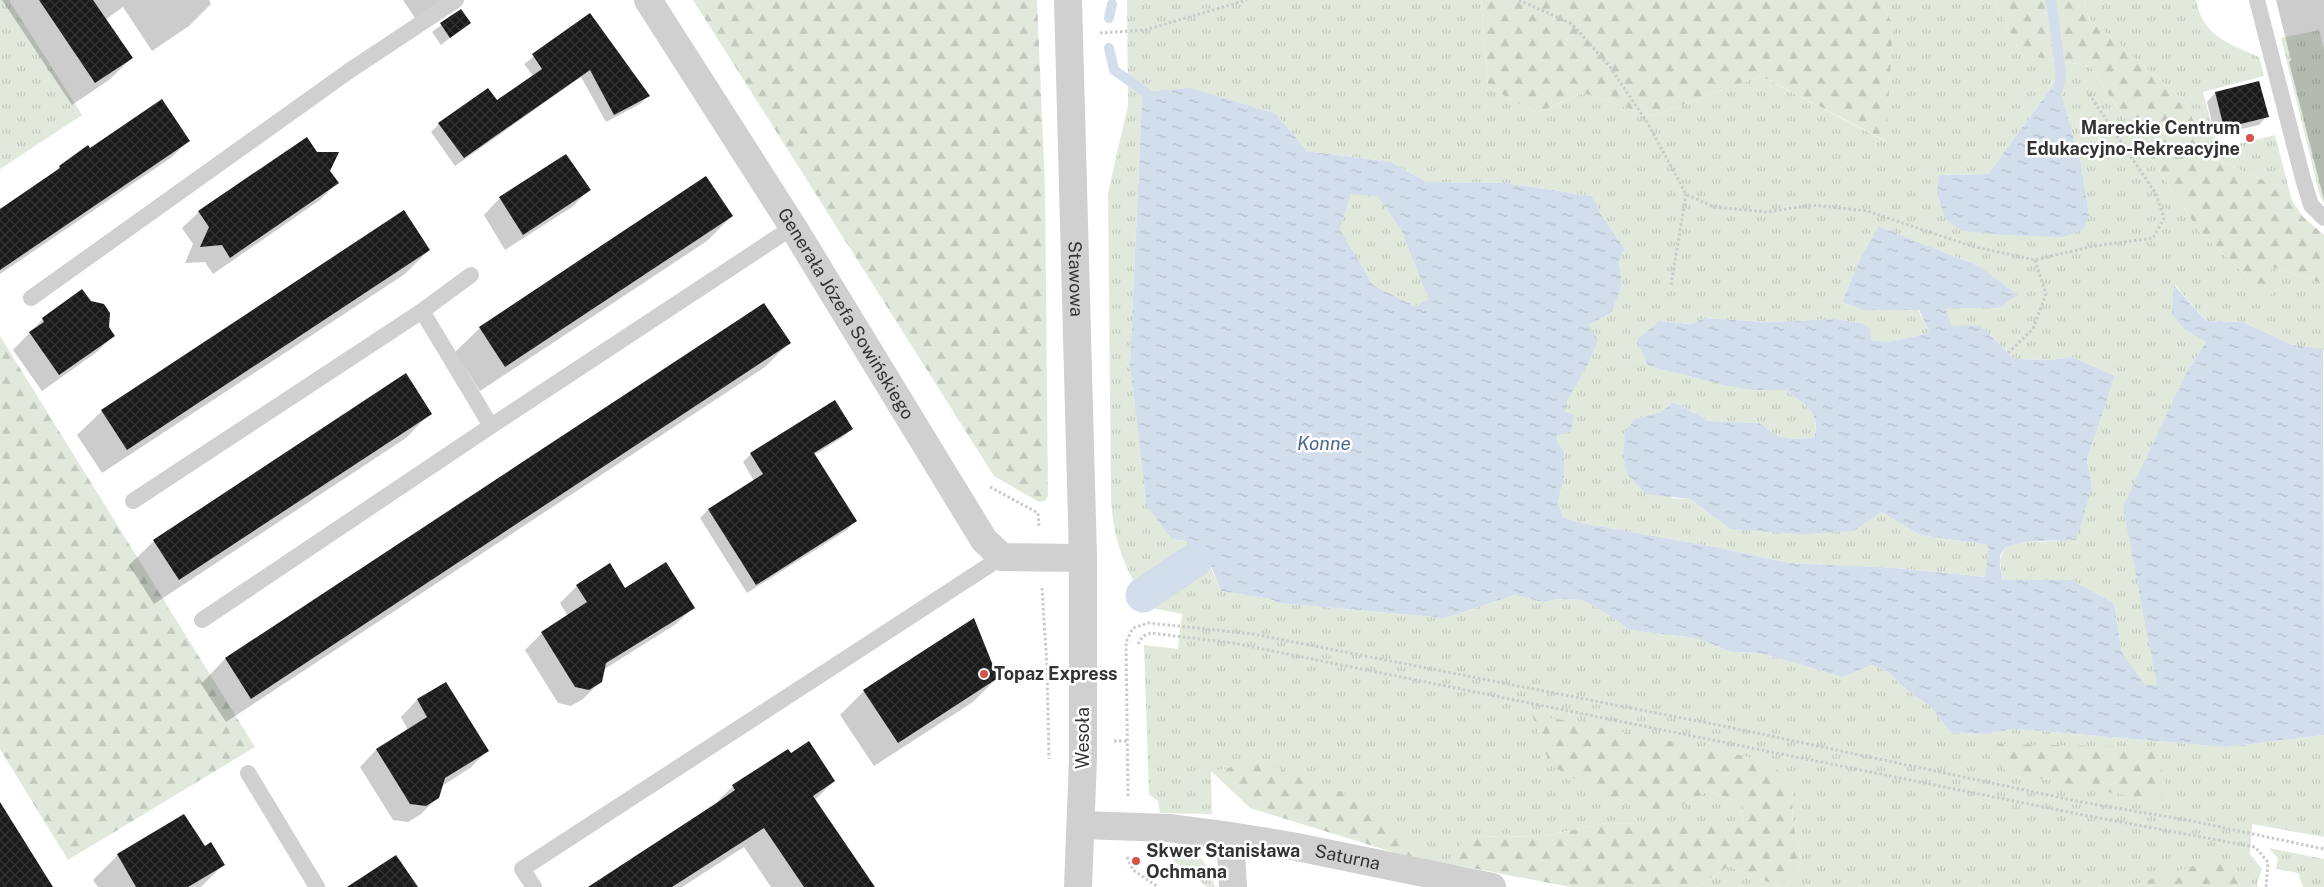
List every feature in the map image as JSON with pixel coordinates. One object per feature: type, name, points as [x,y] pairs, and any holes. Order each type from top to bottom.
[{"type":"street","name":"Generała Józefa Sowińskiego","points":[[648,0],[793,227],[984,540],[1002,557]]},
{"type":"street","name":"Stawowa","points":[[1068,0],[1084,558]]},
{"type":"street","points":[[1002,557],[1084,558]]},
{"type":"street","name":"Wesoła","points":[[1078,887],[1081,825],[1084,558]]},
{"type":"street","name":"Saturna","points":[[1081,825],[1169,828],[1230,836],[1292,846],[1492,887]]},
{"type":"street","points":[[1230,836],[1233,887]]},
{"type":"lane","points":[[31,298],[349,71],[456,0]]},
{"type":"lane","points":[[2257,0],[2309,200],[2311,205],[2324,218]]},
{"type":"lane","points":[[202,620],[491,426],[793,227]]},
{"type":"lane","points":[[133,501],[422,311],[471,275]]},
{"type":"lane","points":[[422,311],[491,426]]},
{"type":"lane","points":[[534,887],[522,869],[1002,557]]},
{"type":"lane","points":[[248,774],[317,887]]},
{"type":"path","points":[[1070,36],[1145,30],[1247,0]]},
{"type":"path","points":[[1519,0],[1572,24],[1610,66],[1646,122],[1686,194],[1714,207],[1767,212],[1812,205],[1867,212],[1971,246],[2035,260],[2094,246],[2153,238],[2164,218],[2156,194],[2086,91]]},
{"type":"path","points":[[1671,285],[1686,194]]},
{"type":"path","points":[[2008,353],[2033,329],[2046,294],[2035,260]]},
{"type":"path","points":[[1041,580],[1047,666],[1049,765]]},
{"type":"path","points":[[1128,777],[1126,642],[1133,628],[1149,623],[1263,636],[1733,728],[2080,802],[2187,820],[2324,849]]},
{"type":"path","points":[[1138,644],[1143,636],[1151,633],[1233,643],[2255,847],[2268,862],[2266,887]]},
{"type":"path","points":[[1127,857],[1133,870],[1158,887]]},
{"type":"green space","points":[[0,0],[9,0],[82,115],[0,169]]},
{"type":"green space","points":[[693,0],[1037,0],[1045,188],[1048,496],[1045,501],[1039,502],[994,476]]},
{"type":"green space","points":[[1127,0],[1481,0],[1488,87],[1537,113],[1583,93],[1652,116],[1761,76],[1885,141],[1893,26],[1881,0],[1993,0],[2022,55],[2090,66],[2199,231],[2244,274],[2272,313],[2272,267],[2324,284],[2324,350],[2292,345],[2243,322],[2206,321],[2175,285],[2185,330],[2206,342],[2186,373],[2157,685],[2145,685],[2122,652],[2114,603],[2071,580],[2003,581],[2000,560],[2003,550],[2012,543],[2056,541],[2092,487],[2087,460],[2115,376],[2073,357],[2051,360],[2014,359],[1980,325],[1952,327],[1946,307],[2017,295],[1979,266],[1878,226],[1860,259],[1842,302],[1862,310],[1918,310],[1930,333],[1888,342],[1871,340],[1861,323],[1836,319],[1767,322],[1704,318],[1691,324],[1659,321],[1648,366],[1733,386],[1786,390],[1804,404],[1813,415],[1816,428],[1814,437],[1794,439],[1778,436],[1759,423],[1710,421],[1673,402],[1661,412],[1635,419],[1672,498],[1690,499],[1730,529],[1854,531],[1882,512],[1920,535],[1988,545],[1987,577],[1896,568],[1789,563],[1716,547],[1581,523],[1563,517],[1558,502],[1564,477],[1564,452],[1557,441],[1558,434],[1571,431],[1565,412],[1566,401],[1588,364],[1589,325],[1612,312],[1622,285],[1619,261],[1625,249],[1602,216],[1592,196],[1505,183],[1427,182],[1391,162],[1307,151],[1276,114],[1142,99],[1130,364],[1172,539],[1186,541],[1199,549],[1191,555],[1199,565],[1208,561],[1221,591],[1270,599],[1279,603],[1445,618],[1515,595],[1542,602],[1559,599],[1582,600],[1611,616],[1629,630],[1696,638],[1732,652],[1760,653],[1843,677],[1872,665],[1888,672],[1903,687],[1930,706],[1950,732],[1984,734],[2016,729],[2226,747],[2324,735],[2324,837],[2252,824],[2250,854],[2262,869],[2257,883],[2258,887],[2240,887],[2233,868],[2161,878],[2128,887],[1786,887],[1802,864],[1793,823],[1792,786],[1532,714],[1667,813],[1708,791],[1741,803],[1743,827],[1606,823],[1543,836],[1463,837],[1456,865],[1438,866],[1211,771],[1212,814],[1160,813],[1158,801],[1149,794],[1144,645],[1178,649],[1182,614],[1151,608],[1142,595],[1128,570],[1118,544],[1111,500],[1108,193],[1128,105]],"holes":[[[2051,88],[2061,92],[2081,164],[2089,215],[1939,175],[1988,174]]]},
{"type":"green space","points":[[1481,0],[1881,0],[1893,26],[1886,141],[1761,76],[1652,116],[1583,93],[1537,113],[1488,87]]},
{"type":"green space","points":[[1993,0],[2084,0],[2089,19],[2186,102],[2207,155],[2285,190],[2303,217],[2324,235],[2324,284],[2272,267],[2272,314],[2244,274],[2199,231],[2090,66],[2022,55]]},
{"type":"green space","points":[[2084,0],[2196,0],[2204,22],[2211,30],[2228,43],[2259,57],[2264,76],[2203,92],[2218,149],[2275,135],[2292,201],[2285,190],[2207,155],[2186,102],[2089,19]]},
{"type":"green space","points":[[2319,30],[2324,50],[2324,203],[2320,196],[2281,38]]},
{"type":"green space","points":[[1351,193],[1377,196],[1401,230],[1430,299],[1415,306],[1373,285],[1340,229]]},
{"type":"green space","points":[[0,336],[255,747],[68,860],[0,749]]},
{"type":"green space","points":[[1532,714],[1769,761],[1792,786],[1793,823],[1802,864],[1786,887],[1780,887],[1729,866],[1697,887],[1570,887],[1456,865],[1462,837],[1543,836],[1606,823],[1743,826],[1741,803],[1708,791],[1667,813],[1600,793],[1550,765]]},
{"type":"green space","points":[[1999,744],[2153,747],[2166,781],[2159,802],[2008,772],[1989,757]]},
{"type":"green space","points":[[1261,762],[1361,799],[1438,866],[1250,808],[1211,771]]},
{"type":"green space","points":[[1156,847],[1179,849],[1195,854],[1206,865],[1215,887],[1207,887]]},
{"type":"green space","points":[[2269,848],[2324,859],[2324,887],[2303,887],[2298,873],[2276,869],[2278,859]]},
{"type":"green space","points":[[2218,858],[2233,868],[2240,887],[2128,887]]},
{"type":"green space","points":[[1729,866],[1780,887],[1697,887]]},
{"type":"water","name":"Konne","points":[[1191,88],[1276,114],[1307,151],[1391,162],[1427,182],[1505,183],[1592,196],[1602,216],[1625,249],[1619,261],[1622,285],[1612,312],[1589,325],[1598,340],[1588,364],[1567,401],[1565,412],[1574,415],[1571,431],[1558,435],[1557,441],[1564,452],[1564,477],[1558,502],[1563,517],[1581,523],[1716,547],[1789,563],[1896,568],[1986,577],[1988,545],[1920,535],[1882,512],[1854,531],[1803,534],[1730,529],[1690,499],[1646,494],[1628,475],[1623,455],[1625,432],[1635,419],[1661,412],[1673,402],[1710,421],[1759,423],[1778,436],[1794,439],[1814,437],[1816,429],[1813,415],[1786,390],[1753,390],[1724,385],[1648,366],[1637,340],[1659,321],[1691,324],[1704,318],[1767,322],[1836,319],[1861,323],[1870,329],[1871,340],[1888,342],[1930,333],[1919,310],[1862,310],[1842,302],[1860,259],[1878,226],[1979,266],[2018,295],[1998,308],[1946,308],[1952,326],[1980,325],[2014,359],[2051,360],[2073,357],[2115,376],[2087,460],[2092,487],[2076,540],[2026,542],[2008,546],[2003,550],[2000,557],[2003,580],[2071,580],[2114,603],[2122,652],[2145,685],[2157,685],[2123,507],[2186,373],[2206,342],[2185,330],[2172,314],[2174,285],[2206,321],[2243,322],[2292,345],[2323,349],[2324,735],[2226,747],[2016,729],[1984,734],[1950,732],[1930,706],[1903,687],[1888,672],[1872,665],[1843,677],[1760,653],[1732,652],[1696,638],[1629,630],[1611,616],[1582,600],[1559,599],[1542,602],[1515,595],[1445,618],[1279,603],[1270,599],[1221,591],[1209,561],[1199,565],[1191,555],[1198,549],[1186,541],[1172,539],[1147,506],[1130,364],[1142,99],[1145,92]],"holes":[[[1351,194],[1377,196],[1401,230],[1429,299],[1415,306],[1373,285],[1340,229]]]},
{"type":"water","points":[[2051,88],[2061,92],[2081,164],[2089,215],[2083,230],[2063,237],[2005,235],[1963,231],[1945,219],[1937,191],[1939,175],[1988,174]]},
{"type":"building","points":[[39,0],[93,0],[133,58],[95,83]]},
{"type":"building","points":[[461,9],[471,23],[450,38],[440,23]]},
{"type":"building","points":[[590,13],[650,96],[614,115],[590,70],[464,158],[438,123],[488,88],[497,100],[542,69],[532,54]]},
{"type":"building","points":[[2259,81],[2269,117],[2224,128],[2215,92]]},
{"type":"building","points":[[162,99],[190,141],[0,270],[0,209],[60,168],[59,166],[88,145],[90,148]]},
{"type":"building","points":[[307,137],[317,152],[339,152],[330,171],[339,183],[230,258],[222,245],[200,247],[209,227],[198,211]]},
{"type":"building","points":[[566,154],[591,190],[523,235],[499,197]]},
{"type":"building","points":[[706,176],[733,216],[505,367],[479,327]]},
{"type":"building","points":[[404,210],[430,250],[127,450],[101,410]]},
{"type":"building","points":[[82,289],[91,301],[104,304],[110,313],[109,327],[115,336],[59,375],[29,332],[44,322],[42,318]]},
{"type":"building","points":[[764,303],[791,343],[251,699],[225,658]]},
{"type":"building","points":[[406,373],[432,414],[179,580],[153,540]]},
{"type":"building","points":[[835,400],[853,429],[814,453],[857,521],[756,585],[708,509],[763,474],[750,453]]},
{"type":"building","points":[[666,562],[695,608],[606,663],[602,682],[589,690],[575,687],[541,632],[587,602],[576,585],[610,563],[625,588]]},
{"type":"building","points":[[974,618],[998,678],[898,743],[863,690]]},
{"type":"building","points":[[446,682],[489,751],[445,778],[439,798],[426,806],[410,804],[376,749],[427,717],[417,699]]},
{"type":"building","points":[[809,741],[835,781],[813,796],[875,887],[804,887],[764,828],[672,887],[588,887],[735,790],[732,785],[788,749],[791,753]]},
{"type":"building","points":[[0,802],[53,887],[0,887]]},
{"type":"building","points":[[184,814],[205,846],[211,842],[225,865],[188,887],[136,887],[117,854]]},
{"type":"building","points":[[396,855],[418,887],[347,887]]},
{"type":"waterway","points":[[2051,0],[2061,75],[2058,89]]},
{"type":"waterway","points":[[1109,18],[1112,4]]},
{"type":"waterway","points":[[1109,48],[1114,70],[1145,92]]},
{"type":"waterway","points":[[1143,595],[1195,560]]},
{"type":"place","name":"Mareckie Centrum Edukacyjno-Rekreacyjne","points":[[2250,138]]},
{"type":"place","name":"Topaz Express","points":[[984,674]]},
{"type":"place","name":"Skwer Stanisława Ochmana","points":[[1136,861]]}]
